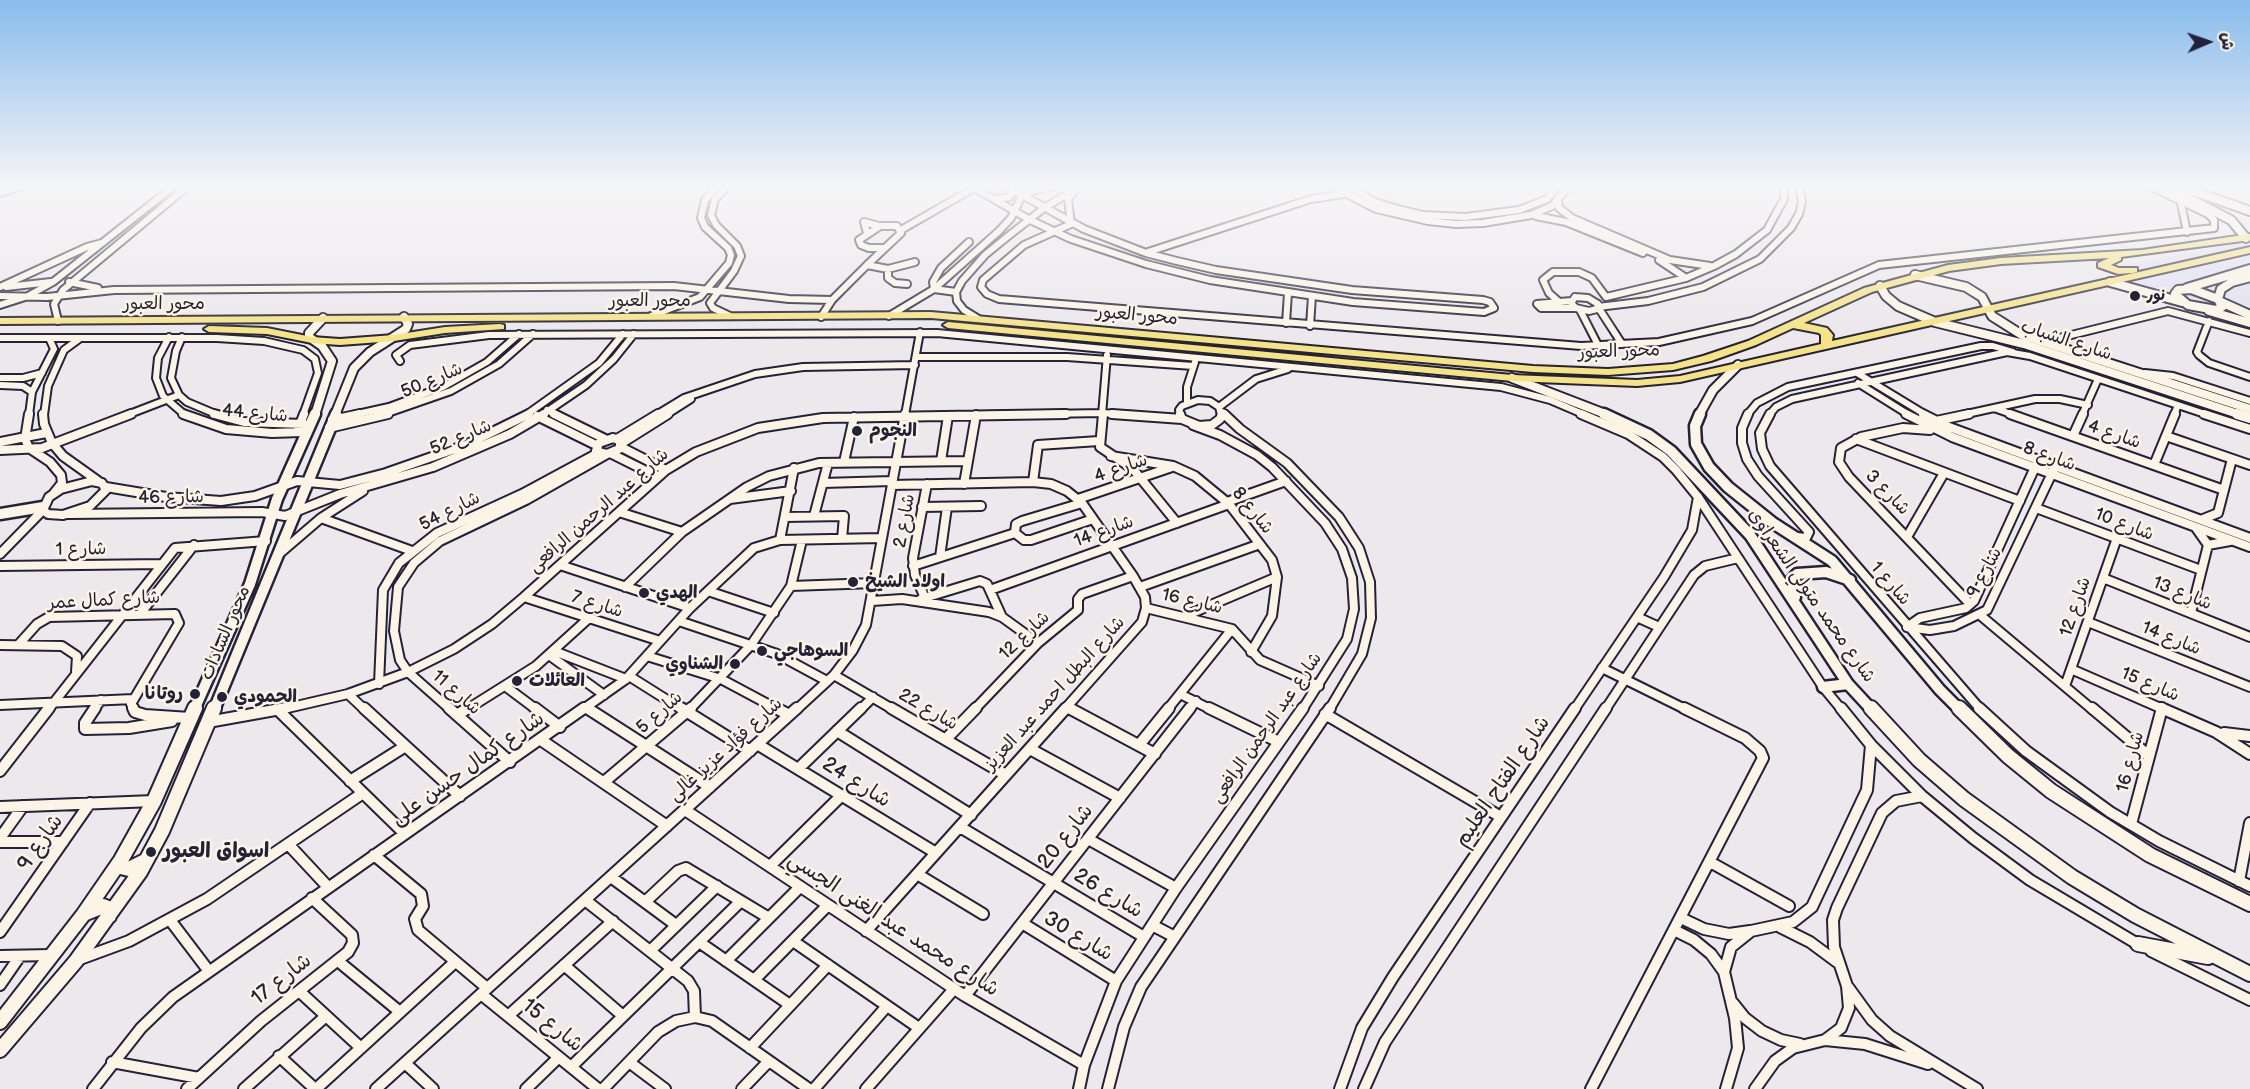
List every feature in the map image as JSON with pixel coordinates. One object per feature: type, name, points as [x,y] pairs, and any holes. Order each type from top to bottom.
[{"type":"highway","name":"محور العبور","points":[[0,321],[404,317],[889,316],[977,318],[1533,369],[1608,372],[1673,367],[1699,361],[1792,325],[1880,286],[1915,275],[1979,263],[2128,254],[2248,238]]},
{"type":"highway","name":"محور العبور","points":[[0,330],[252,330],[312,340],[358,341],[454,329],[507,327],[929,325],[1387,371],[1638,384],[1680,379],[2250,250]]},
{"type":"highway","points":[[2128,254],[2102,265],[2122,271],[2183,266]]},
{"type":"highway","points":[[1792,325],[1823,330],[1827,335],[1826,346]]},
{"type":"street","points":[[0,305],[28,296],[53,282],[113,237]]},
{"type":"street","points":[[58,321],[54,313],[59,296],[72,282],[128,237]]},
{"type":"street","points":[[644,317],[680,307],[708,289],[725,271],[732,259],[728,248],[716,237]]},
{"type":"street","points":[[728,237],[737,246],[741,256],[711,305],[719,312],[734,317]]},
{"type":"street","points":[[863,237],[859,240],[861,245],[882,248]]},
{"type":"street","points":[[821,317],[832,300],[882,248],[896,237]]},
{"type":"street","points":[[889,316],[934,289],[991,237]]},
{"type":"street","points":[[956,292],[972,269],[1008,237]]},
{"type":"street","points":[[1039,237],[1026,243],[987,276],[981,285],[984,291],[999,299],[1553,345],[1598,345],[1659,342],[1752,321],[1879,265],[2142,237]]},
{"type":"street","points":[[1072,237],[1146,264],[1210,280],[1312,296],[1484,312],[1494,308],[1490,302],[1483,300],[1343,289],[1216,270],[1146,253],[1107,237]]},
{"type":"street","points":[[1146,253],[1195,237]]},
{"type":"street","points":[[1602,237],[1665,263],[1686,278]]},
{"type":"street","points":[[1616,237],[1670,260],[1692,265],[1714,266]]},
{"type":"street","points":[[1775,244],[1757,238],[1714,266],[1686,278],[1605,297],[1593,299],[1579,297],[1570,301],[1537,304],[1541,308],[1589,311],[1598,307],[1648,301],[1703,287],[1760,259],[1783,237]]},
{"type":"street","points":[[934,289],[933,282],[941,268],[969,242]]},
{"type":"street","points":[[0,287],[87,247],[105,243],[118,245]]},
{"type":"street","points":[[867,264],[888,269],[915,262]]},
{"type":"street","points":[[957,266],[972,269]]},
{"type":"street","points":[[888,269],[888,278],[907,284]]},
{"type":"street","points":[[2183,302],[2175,294],[2181,289],[2250,269]]},
{"type":"street","points":[[1558,301],[1549,293],[1543,280],[1553,272],[1579,272],[1592,278],[1603,290],[1605,297]]},
{"type":"street","name":"شارع الشباب","points":[[1915,275],[1966,287],[1982,297],[1986,309],[2010,329],[2043,342],[2250,409]]},
{"type":"street","points":[[2206,310],[2220,309],[2219,300],[2225,285],[2250,277]]},
{"type":"street","points":[[0,287],[72,282],[114,290]]},
{"type":"street","points":[[2110,282],[2250,323]]},
{"type":"street","points":[[0,296],[59,296],[114,290],[658,286],[708,289],[789,299],[832,300]]},
{"type":"street","name":"شارع الشباب","points":[[1880,286],[1898,306],[1935,322],[2024,344],[2250,418]]},
{"type":"street","points":[[934,289],[956,292]]},
{"type":"street","points":[[2181,289],[2197,290],[2250,315]]},
{"type":"street","points":[[956,292],[960,306],[977,318]]},
{"type":"street","points":[[1286,323],[1288,293]]},
{"type":"street","points":[[1310,326],[1312,296]]},
{"type":"street","points":[[1593,299],[1622,344]]},
{"type":"street","points":[[1570,301],[1578,309],[1598,345]]},
{"type":"street","points":[[2043,342],[2168,311],[2250,333]]},
{"type":"street","points":[[394,338],[408,324],[404,317]]},
{"type":"street","points":[[312,340],[309,337],[310,330],[323,318]]},
{"type":"street","points":[[2209,321],[2197,352],[2199,355],[2209,363],[2250,377]]},
{"type":"street","name":"شارع فؤاد عزيز غالي","points":[[376,1089],[830,678],[853,650],[866,625],[872,601],[920,332]]},
{"type":"street","points":[[400,361],[396,355],[410,345],[458,338],[519,334],[1000,333],[1108,349],[1296,368],[1387,371],[1501,387],[1574,409],[1646,444],[1670,463],[1698,496],[1823,687],[1871,745],[1922,796],[1972,838],[2030,880],[2138,944],[2250,1000]]},
{"type":"street","name":"شارع 50","points":[[331,424],[389,407],[443,387],[487,362],[519,334]]},
{"type":"street","name":"شارع 50","points":[[331,424],[392,413],[450,391],[499,364],[533,334]]},
{"type":"street","name":"شارع 52","points":[[285,484],[309,481],[340,485],[407,467],[475,441],[540,406],[599,363],[623,334]]},
{"type":"street","name":"شارع 52","points":[[273,513],[285,516],[297,513],[325,499],[454,459],[539,417],[601,372],[634,334]]},
{"type":"street","points":[[69,514],[96,502],[104,494],[106,487],[71,462],[52,443],[46,433],[43,405],[48,386],[66,347],[85,337]]},
{"type":"street","points":[[166,400],[158,387],[156,368],[169,337]]},
{"type":"street","points":[[0,338],[169,337],[264,341],[293,346],[315,359],[318,373],[304,428]]},
{"type":"street","points":[[0,554],[43,508],[62,483],[61,475],[50,462],[27,446],[25,439],[32,392],[54,346],[49,338]]},
{"type":"street","points":[[0,450],[32,450],[179,395],[171,378],[171,369],[182,338]]},
{"type":"street","name":"محور السادات","points":[[0,1050],[76,961],[148,858],[162,831],[297,513],[354,368],[370,352],[394,338]]},
{"type":"street","name":"محور السادات","points":[[0,1022],[83,915],[121,860],[154,801],[185,718],[250,584],[304,428],[332,361],[322,346],[312,340]]},
{"type":"street","name":"شارع 1","points":[[1795,537],[1806,538],[1809,532],[1758,476],[1747,459],[1742,443],[1742,428],[1747,415],[1757,403],[1770,394],[1788,387],[1987,346],[2014,352],[2250,429]]},
{"type":"street","points":[[1108,349],[1099,441],[1104,452],[1123,461],[1140,478],[1177,523]]},
{"type":"street","name":"شارع 1","points":[[2014,352],[1792,399],[1776,407],[1765,419],[1760,433],[1762,449],[1770,466],[1784,484],[1961,690],[2026,751],[2066,782],[2131,824],[2250,886]]},
{"type":"street","points":[[620,443],[696,393],[743,377],[786,369],[1040,356],[1193,366]]},
{"type":"street","points":[[1186,403],[1187,387],[1196,357]]},
{"type":"street","name":"شارع محمد متولي الشعراوى","points":[[1738,365],[1713,390],[1702,407],[1695,426],[1696,444],[1709,467],[1728,487],[1795,537],[1832,561],[1940,690],[2001,749],[2051,791],[2150,855],[2250,904]]},
{"type":"street","points":[[1193,425],[1212,425],[1220,420],[1221,409],[1256,379],[1296,368]]},
{"type":"street","name":"شارع 8","points":[[1857,372],[1936,421],[2037,464]]},
{"type":"street","points":[[0,378],[23,378],[42,373]]},
{"type":"street","points":[[2140,373],[2173,376],[2250,401]]},
{"type":"street","name":"شارع 8","points":[[1847,375],[1900,411],[1941,432],[2054,470],[2235,537],[2250,547]]},
{"type":"street","name":"شارع محمد متولي الشعراوى","points":[[1512,378],[1601,412],[1649,435],[1671,451],[1737,519],[1848,684],[1919,760],[2015,838],[2135,915],[2250,974]]},
{"type":"street","points":[[2073,436],[2098,379]]},
{"type":"street","points":[[0,385],[23,386],[32,392]]},
{"type":"street","name":"شارع 44","points":[[179,395],[194,406],[230,419],[304,428]]},
{"type":"street","points":[[1936,421],[2047,398],[2088,405]]},
{"type":"street","name":"شارع 44","points":[[166,400],[190,418],[207,424],[248,432],[304,428]]},
{"type":"street","points":[[1108,1089],[1124,1028],[1141,987],[1173,936],[1325,714],[1362,654],[1371,618],[1370,582],[1359,548],[1339,517],[1302,476],[1272,450],[1233,424],[1221,409],[1204,400],[1186,403],[1179,410],[1182,419]]},
{"type":"street","points":[[2154,465],[2178,405]]},
{"type":"street","points":[[540,406],[605,440],[620,443],[666,470]]},
{"type":"street","name":"شارع 4","points":[[1994,408],[2224,490]]},
{"type":"street","points":[[1900,411],[1906,420],[1903,428]]},
{"type":"street","points":[[530,413],[597,449],[658,477]]},
{"type":"street","name":"شارع عبد الرحمن الرافعى","points":[[208,722],[278,710],[348,694],[408,672],[464,643],[492,624],[524,597],[666,470],[696,452],[758,428],[790,421],[854,417],[1103,413],[1182,419],[1239,444],[1257,455],[1286,481],[1324,523],[1342,549],[1352,578],[1354,609],[1347,639],[1319,686],[1176,888],[1116,981],[1084,1065],[1079,1089]]},
{"type":"street","points":[[964,483],[976,415]]},
{"type":"street","points":[[941,461],[948,416]]},
{"type":"street","points":[[844,462],[854,417]]},
{"type":"street","points":[[1856,439],[1903,428],[1941,432]]},
{"type":"street","points":[[0,442],[25,439],[46,433]]},
{"type":"street","points":[[2166,436],[2250,465]]},
{"type":"street","points":[[1856,439],[2020,501]]},
{"type":"street","name":"شارع 3","points":[[1856,439],[1841,448],[1839,462],[1850,477],[1970,604]]},
{"type":"street","name":"شارع 54","points":[[379,684],[383,590],[390,576],[412,551],[438,533],[522,494],[597,449],[605,440]]},
{"type":"street","points":[[1033,482],[1038,445],[1099,441]]},
{"type":"street","name":"شارع 54","points":[[408,672],[395,646],[396,600],[401,581],[414,563],[426,551],[456,532],[536,494],[609,454],[620,443]]},
{"type":"street","name":"شارع 8","points":[[1111,456],[1173,466],[1195,476],[1228,503],[1272,560],[1277,577]]},
{"type":"street","points":[[2191,613],[2208,545],[2194,522],[2210,518],[2218,513],[2232,459]]},
{"type":"street","points":[[625,586],[682,532],[727,500],[754,483],[794,468],[844,462],[968,461]]},
{"type":"street","points":[[814,516],[828,463]]},
{"type":"street","name":"شارع 9","points":[[1907,627],[1920,618],[1955,612],[1970,604],[1978,592],[2037,464]]},
{"type":"street","name":"شارع 4","points":[[1015,533],[1016,524],[1022,521],[1173,466]]},
{"type":"street","points":[[780,540],[794,468]]},
{"type":"street","name":"شارع 9","points":[[1907,627],[1930,630],[1967,622],[1980,615],[1993,600],[2054,470]]},
{"type":"street","points":[[1906,537],[1944,473]]},
{"type":"street","points":[[54,493],[77,483],[98,481]]},
{"type":"street","name":"شارع 14","points":[[990,590],[1113,547],[1286,481]]},
{"type":"street","name":"شارع البطل احمد عبد العزيز","points":[[823,483],[1033,482],[1051,484],[1067,490],[1080,501],[1134,576],[1146,608],[1142,622],[1132,634],[866,931]]},
{"type":"street","name":"شارع 46","points":[[106,487],[166,498],[221,501],[255,496],[285,484]]},
{"type":"street","name":"شارع 2","points":[[921,599],[913,566],[913,550],[927,484]]},
{"type":"street","points":[[278,555],[321,518],[370,486]]},
{"type":"street","points":[[727,500],[791,492]]},
{"type":"street","name":"شارع الفتاح العليم","points":[[1340,1089],[1367,1020],[1393,977],[1637,617],[1692,530],[1698,496]]},
{"type":"street","points":[[922,507],[981,506]]},
{"type":"street","points":[[940,557],[946,507]]},
{"type":"street","points":[[0,514],[43,508]]},
{"type":"street","name":"شارع 46","points":[[43,508],[52,515],[273,513]]},
{"type":"street","name":"شارع 10","points":[[2036,508],[2201,570]]},
{"type":"street","points":[[619,512],[682,532]]},
{"type":"street","points":[[2208,545],[2235,537],[2218,513]]},
{"type":"street","points":[[785,517],[844,516],[842,539]]},
{"type":"street","points":[[321,518],[412,551]]},
{"type":"street","points":[[913,566],[1015,533],[1018,538],[1031,540],[1093,519]]},
{"type":"street","name":"شارع 8","points":[[2235,537],[2250,538]]},
{"type":"street","name":"شارع كمال حسن على","points":[[93,1089],[141,1028],[173,997],[208,970],[510,762],[627,678],[690,608],[754,548],[780,540],[882,538]]},
{"type":"street","name":"شارع 12","points":[[2065,686],[2117,538]]},
{"type":"street","name":"شارع 5","points":[[604,782],[687,712],[752,645],[790,586],[802,540]]},
{"type":"street","points":[[0,771],[76,672],[178,547],[266,541]]},
{"type":"street","points":[[1140,587],[1260,544]]},
{"type":"street","points":[[140,614],[194,545]]},
{"type":"street","points":[[1364,1089],[1385,1042],[1694,574],[1705,566],[1738,558]]},
{"type":"street","name":"شارع 1","points":[[0,566],[162,564]]},
{"type":"street","points":[[560,565],[690,608]]},
{"type":"street","points":[[1800,611],[1790,582],[1797,574],[1810,571],[1826,572],[1850,580]]},
{"type":"street","name":"شارع 12","points":[[946,739],[1038,644],[1078,610],[1078,599],[1082,594],[1134,576]]},
{"type":"street","points":[[1183,617],[1277,577]]},
{"type":"street","points":[[1251,652],[1270,622],[1277,577]]},
{"type":"street","name":"شارع 13","points":[[2103,578],[2250,637]]},
{"type":"street","points":[[921,599],[980,580],[990,590],[1002,617]]},
{"type":"street","points":[[790,586],[875,583]]},
{"type":"street","points":[[708,591],[774,613]]},
{"type":"street","name":"شارع 7","points":[[524,597],[660,641]]},
{"type":"street","points":[[872,601],[921,599],[975,609],[1002,617],[1038,644]]},
{"type":"street","name":"شارع 16","points":[[1146,608],[1232,630],[1260,660],[1319,686]]},
{"type":"street","name":"شارع كمال عمر","points":[[19,644],[37,624],[49,617],[171,614],[180,620],[133,699]]},
{"type":"street","points":[[1980,615],[2149,756]]},
{"type":"street","points":[[1637,617],[1659,627]]},
{"type":"street","points":[[457,716],[552,653],[589,618]]},
{"type":"street","name":"شارع 22","points":[[678,621],[777,654],[873,697],[1006,775]]},
{"type":"street","name":"شارع 14","points":[[2088,622],[2248,688]]},
{"type":"street","points":[[1139,745],[1232,630]]},
{"type":"street","points":[[0,645],[56,645],[71,650],[77,656],[76,672]]},
{"type":"street","points":[[552,653],[604,695]]},
{"type":"street","name":"شارع 24","points":[[552,653],[627,678],[687,712],[798,769],[936,853]]},
{"type":"street","points":[[647,656],[721,679],[789,715]]},
{"type":"street","points":[[1591,1089],[1763,758],[1761,751],[1745,738],[1602,668]]},
{"type":"street","name":"شارع 15","points":[[2071,669],[2216,732],[2250,754]]},
{"type":"street","name":"شارع 11","points":[[408,672],[510,762]]},
{"type":"street","points":[[1823,687],[1848,684]]},
{"type":"street","points":[[505,686],[560,726]]},
{"type":"street","points":[[348,694],[460,796]]},
{"type":"street","points":[[1180,694],[1279,742]]},
{"type":"street","points":[[798,769],[873,697]]},
{"type":"street","points":[[0,705],[133,699],[131,705],[135,712],[185,718]]},
{"type":"street","points":[[101,700],[85,723],[85,729],[129,728],[185,718]]},
{"type":"street","name":"شارع 20","points":[[965,996],[1196,701]]},
{"type":"street","points":[[1067,707],[1155,754]]},
{"type":"street","points":[[587,708],[710,787]]},
{"type":"street","name":"شارع 16","points":[[2131,824],[2162,708]]},
{"type":"street","points":[[278,710],[405,834]]},
{"type":"street","points":[[1325,714],[1501,817]]},
{"type":"street","points":[[837,731],[970,814]]},
{"type":"street","name":"شارع 15","points":[[2216,732],[2250,736]]},
{"type":"street","points":[[541,740],[667,826]]},
{"type":"street","points":[[1681,918],[1704,929],[1729,934],[1780,927],[1803,916],[1817,897],[1867,790],[1871,745]]},
{"type":"street","points":[[350,781],[404,747]]},
{"type":"street","points":[[1030,749],[1120,798]]},
{"type":"street","points":[[76,961],[129,940],[170,920],[363,794]]},
{"type":"street","points":[[770,866],[842,795]]},
{"type":"street","points":[[1922,796],[1896,801],[1882,813],[1837,908],[1832,933],[1837,962],[1847,986],[1872,1020],[1890,1036],[1977,1089]]},
{"type":"street","points":[[0,807],[154,801]]},
{"type":"street","name":"شارع 9","points":[[0,932],[4,922],[90,803]]},
{"type":"street","points":[[0,840],[23,806]]},
{"type":"street","name":"شارع محمد عبد الغنى الجسي","points":[[685,810],[954,989],[1084,1065]]},
{"type":"street","points":[[2239,881],[2250,823]]},
{"type":"street","name":"شارع 26","points":[[960,826],[1144,937]]},
{"type":"street","points":[[1088,839],[1176,888]]},
{"type":"street","points":[[0,840],[63,842]]},
{"type":"street","points":[[288,844],[328,887]]},
{"type":"street","name":"شارع 15","points":[[374,855],[421,894],[423,906],[415,920],[415,926],[455,962],[508,1016],[598,1089]]},
{"type":"street","points":[[121,860],[122,867],[129,869],[140,865],[148,858]]},
{"type":"street","points":[[1710,862],[1789,906]]},
{"type":"street","points":[[645,902],[682,868],[689,869],[769,918]]},
{"type":"street","points":[[917,874],[983,914]]},
{"type":"street","points":[[610,877],[676,925]]},
{"type":"street","points":[[650,951],[717,886]]},
{"type":"street","points":[[726,961],[800,887]]},
{"type":"street","name":"شارع 17","points":[[187,1089],[261,1021],[348,952],[353,943],[352,935],[312,898]]},
{"type":"street","points":[[585,900],[688,981],[694,991],[695,1017]]},
{"type":"street","points":[[571,1067],[741,901]]},
{"type":"street","points":[[754,980],[828,905]]},
{"type":"street","points":[[83,915],[93,908],[103,906],[110,909],[109,916]]},
{"type":"street","points":[[170,920],[208,970]]},
{"type":"street","points":[[508,1016],[613,921]]},
{"type":"street","name":"شارع 30","points":[[1022,923],[1116,981]]},
{"type":"street","points":[[1152,925],[1173,936]]},
{"type":"street","points":[[1780,927],[1810,942],[1837,962]]},
{"type":"street","points":[[1674,930],[1702,947],[1724,972],[1732,1002],[1738,1048],[1736,1062],[1726,1089]]},
{"type":"street","points":[[1724,972],[1731,947],[1751,931]]},
{"type":"street","points":[[793,941],[920,1028]]},
{"type":"street","points":[[699,942],[790,1005]]},
{"type":"street","points":[[2138,944],[2219,959]]},
{"type":"street","points":[[0,956],[52,955]]},
{"type":"street","points":[[0,985],[20,956]]},
{"type":"street","points":[[338,961],[400,1012]]},
{"type":"street","points":[[279,1056],[315,1089],[455,962]]},
{"type":"street","points":[[564,965],[623,1016]]},
{"type":"street","points":[[750,1048],[828,965]]},
{"type":"street","points":[[1825,1040],[1841,1028],[1849,1008],[1847,986]]},
{"type":"street","points":[[866,1089],[954,989]]},
{"type":"street","points":[[299,991],[361,1048]]},
{"type":"street","points":[[1732,1002],[1745,1018],[1762,1031],[1781,1040],[1801,1044],[1825,1040],[1876,1046],[1941,1068]]},
{"type":"street","points":[[814,1089],[887,1006]]},
{"type":"street","points":[[246,1088],[326,1016]]},
{"type":"street","points":[[603,1089],[658,1032],[676,1021],[695,1017],[712,1021],[808,1089]]},
{"type":"street","points":[[1755,1089],[1775,1061],[1801,1044]]},
{"type":"street","points":[[526,1089],[559,1057]]},
{"type":"street","points":[[742,1089],[769,1061]]},
{"type":"street","points":[[112,1062],[199,1078]]},
{"type":"street","points":[[629,1062],[664,1089]]},
{"type":"street","points":[[405,1063],[433,1089]]},
{"type":"shaded area","points":[[2250,241],[2250,320],[2099,270]]},
{"type":"place","name":"نور","points":[[2135,296]]},
{"type":"place","name":"النجوم","points":[[857,431]]},
{"type":"place","name":"اولاد الشيخ","points":[[853,582]]},
{"type":"place","name":"الهدي","points":[[644,593]]},
{"type":"place","name":"السوهاجي","points":[[762,651]]},
{"type":"place","name":"الشناوي","points":[[735,664]]},
{"type":"place","name":"العائلات","points":[[517,681]]},
{"type":"place","name":"روتانا","points":[[195,694]]},
{"type":"place","name":"الحمودي","points":[[222,697]]},
{"type":"place","name":"اسواق العبور","points":[[151,852]]}]
